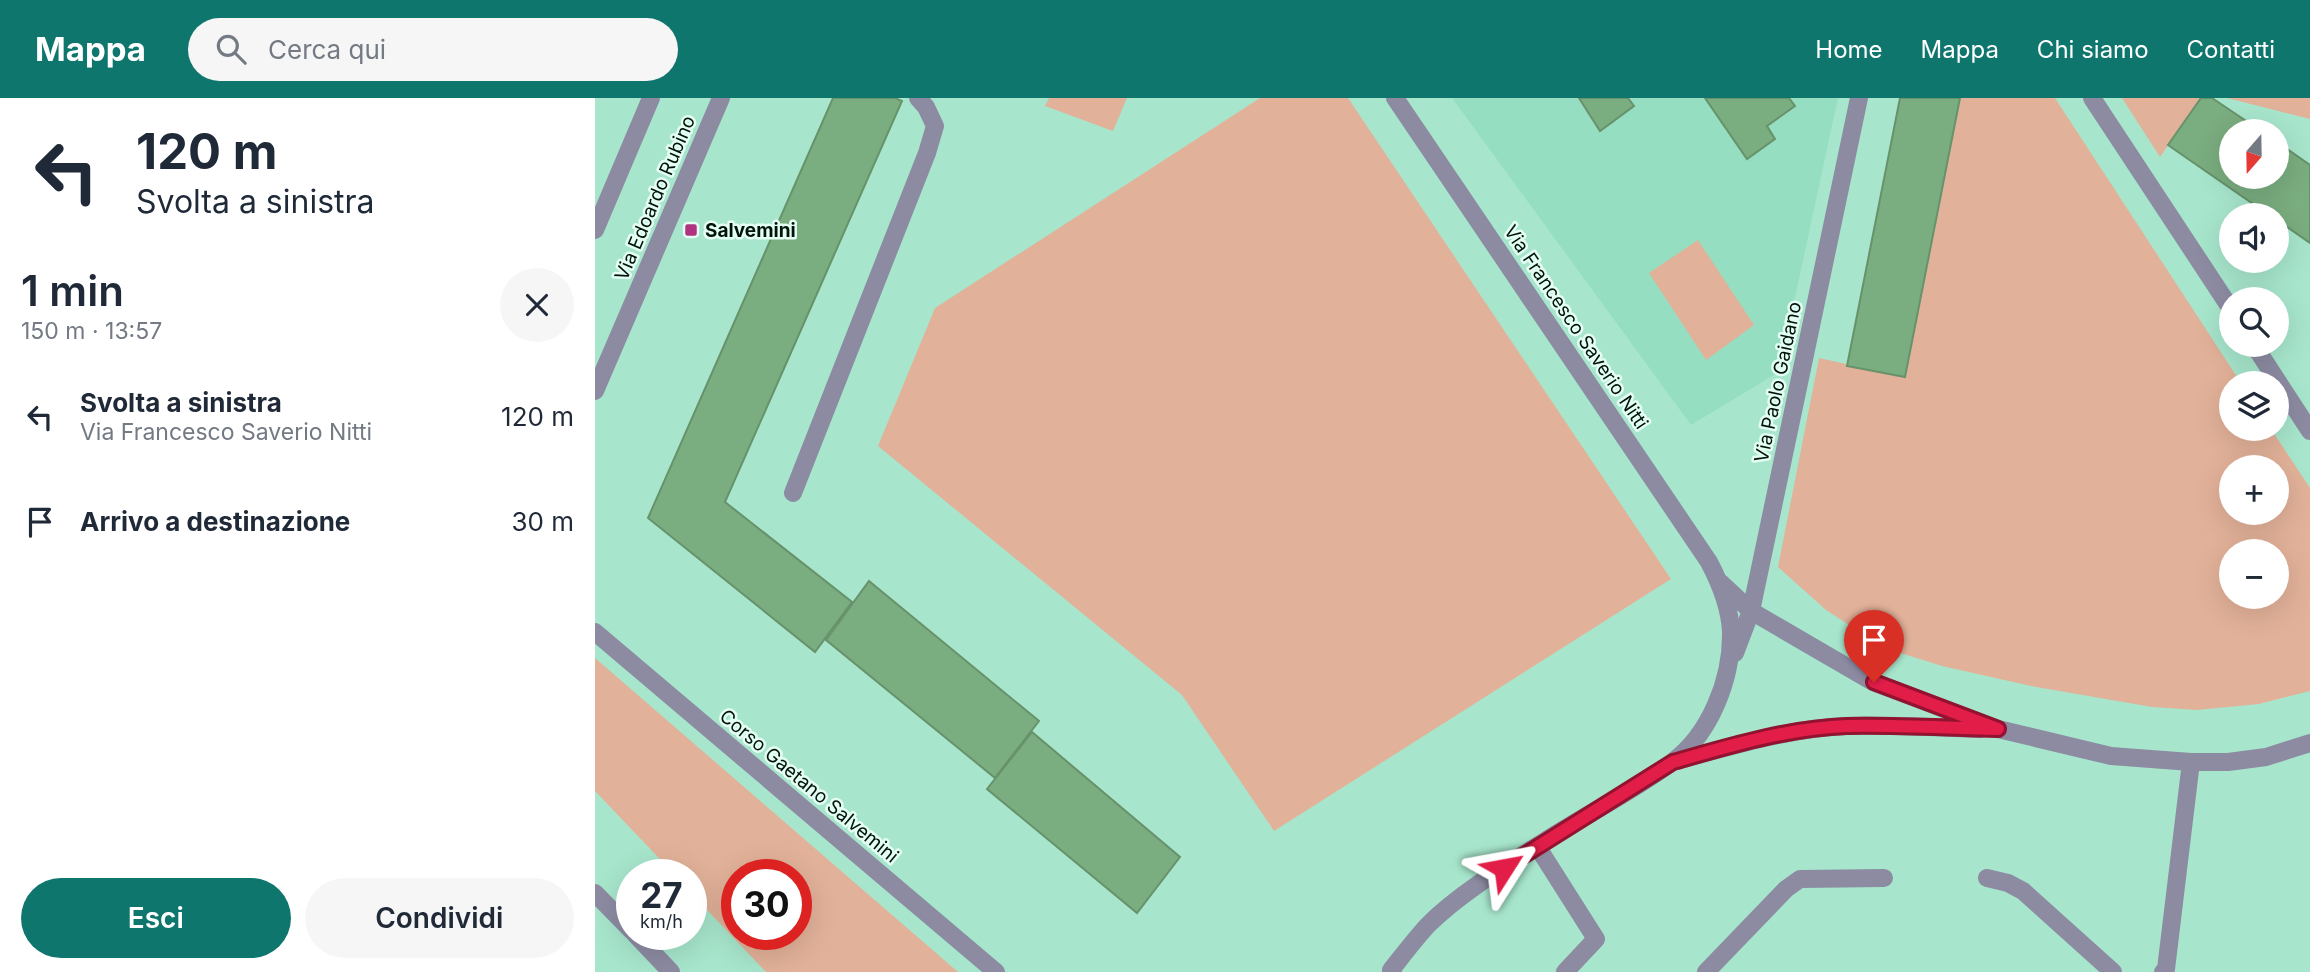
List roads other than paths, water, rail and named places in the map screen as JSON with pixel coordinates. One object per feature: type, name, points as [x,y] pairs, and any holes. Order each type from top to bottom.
[{"type":"street","points":[[595,230],[651,98]]},
{"type":"street","name":"Via Edoardo Rubino","points":[[595,391],[721,98]]},
{"type":"street","points":[[793,492],[931,139],[935,126],[926,107],[918,98]]},
{"type":"street","name":"Via Francesco Saverio Nitti","points":[[1388,971],[1430,924],[1487,880],[1673,762],[1695,739],[1715,707],[1727,672],[1731,632],[1719,581],[1709,562],[1395,98]]},
{"type":"street","name":"Via Paolo Gaidano","points":[[1727,672],[1751,611],[1859,98]]},
{"type":"street","points":[[2092,98],[2219,291]]},
{"type":"street","points":[[2262,357],[2310,431]]},
{"type":"street","name":"Via Francesco Saverio Nitti","points":[[1719,581],[1751,611],[1877,684],[1998,729],[2111,756],[2191,762],[2228,762],[2266,757],[2310,743]]},
{"type":"street","name":"Corso Gaetano Salvemini","points":[[595,632],[996,972]]},
{"type":"street","name":"Via Francesco Saverio Nitti","points":[[1673,762],[1733,745],[1845,726],[1998,729]]},
{"type":"street","points":[[2163,972],[2166,969],[2191,762]]},
{"type":"street","points":[[1537,846],[1596,939],[1571,970]]},
{"type":"street","points":[[1706,972],[1786,889],[1800,879],[1884,878]]},
{"type":"street","points":[[1987,878],[2008,883],[2023,891],[2113,972]]},
{"type":"street","points":[[595,893],[616,915]]},
{"type":"street","points":[[650,950],[671,972]]},
{"type":"place","name":"Salvemini","points":[[691,230]]}]
